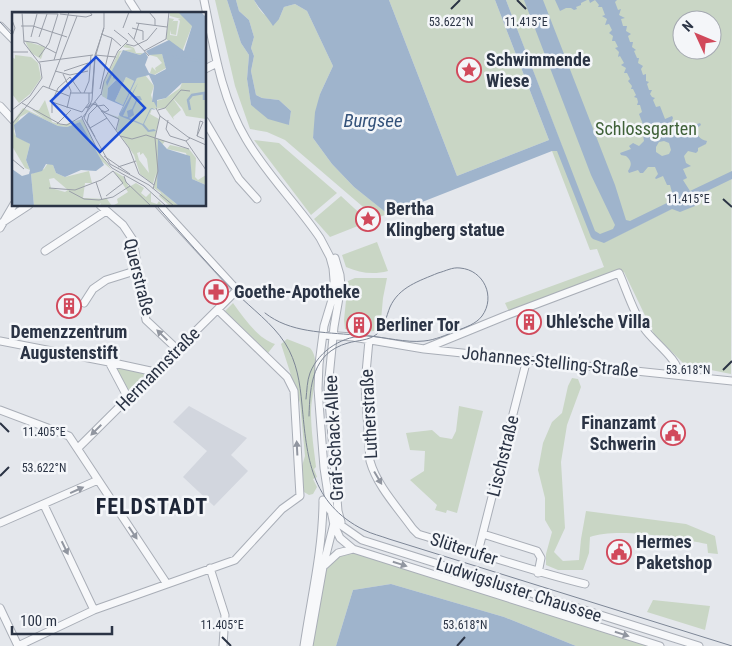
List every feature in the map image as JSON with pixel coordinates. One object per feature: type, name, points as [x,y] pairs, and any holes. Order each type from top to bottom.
[{"type":"street","points":[[129,0],[137,12]]},
{"type":"street","name":"Graf-Schack-Allee","points":[[204,0],[217,63],[234,115],[247,140],[269,172],[330,247],[340,275],[341,294],[333,336],[328,388],[335,517]]},
{"type":"street","points":[[0,27],[12,39]]},
{"type":"street","points":[[206,68],[217,63]]},
{"type":"street","points":[[0,106],[12,119]]},
{"type":"street","points":[[206,123],[239,179],[257,199]]},
{"type":"street","points":[[2,225],[13,206]]},
{"type":"street","points":[[2,225],[29,206]]},
{"type":"street","name":"Querstraße","points":[[101,206],[123,225],[133,240],[146,320],[178,350]]},
{"type":"street","name":"Hermannstraße","points":[[78,448],[237,290],[160,206]]},
{"type":"street","points":[[45,251],[106,210]]},
{"type":"street","name":"Graf-Schack-Allee","points":[[304,646],[323,522],[324,468],[318,389],[323,335],[334,293],[334,268],[326,248],[312,226]]},
{"type":"street","points":[[84,303],[93,290],[106,280],[138,270]]},
{"type":"street","points":[[424,349],[619,273],[644,328],[673,361],[679,371],[679,375]]},
{"type":"street","points":[[0,608],[18,646],[94,610],[235,560],[282,510],[300,496],[294,391],[291,384],[218,310]]},
{"type":"street","name":"Johannes-Stelling-Straße","points":[[323,335],[424,349],[732,381]]},
{"type":"street","name":"Lutherstraße","points":[[369,340],[365,396],[370,461],[373,471],[418,534]]},
{"type":"street","points":[[0,341],[155,372]]},
{"type":"street","name":"Lischstraße","points":[[478,552],[527,359]]},
{"type":"street","points":[[109,362],[128,398]]},
{"type":"street","points":[[0,410],[70,436],[168,584]]},
{"type":"street","name":"Graf-Schack-Allee","points":[[324,468],[340,538],[353,549]]},
{"type":"street","points":[[0,523],[98,480]]},
{"type":"street","name":"Graf-Schack-Allee","points":[[323,501],[330,539]]},
{"type":"street","name":"Ludwigsluster Chaussee","points":[[323,501],[342,526],[362,540],[699,646]]},
{"type":"street","points":[[44,504],[94,610]]},
{"type":"street","points":[[309,646],[323,567],[335,517]]},
{"type":"street","name":"Slüterufer","points":[[418,534],[538,572],[584,584]]},
{"type":"street","name":"Slüterufer","points":[[482,534],[537,550],[541,558],[538,572]]},
{"type":"street","points":[[319,552],[330,539],[362,540]]},
{"type":"street","points":[[323,567],[338,553],[353,549]]},
{"type":"street","name":"Ludwigsluster Chaussee","points":[[353,549],[660,646]]},
{"type":"street","points":[[210,568],[225,615],[222,646]]},
{"type":"shaded area","points":[[189,406],[247,438],[231,455],[248,471],[214,506],[183,477],[207,451],[173,422]]},
{"type":"green space","points":[[215,0],[227,0],[241,43],[249,55],[247,79],[251,105],[289,125],[291,111],[279,100],[262,98],[256,95],[251,71],[254,56],[251,48],[254,37],[249,20],[239,11],[236,0],[254,0],[264,14],[279,19],[284,7],[295,4],[307,11],[333,66],[320,94],[313,138],[332,164],[354,187],[388,214],[376,218],[285,140],[267,132],[250,129],[235,86]]},
{"type":"green space","name":"Schwimmende Wiese","points":[[389,0],[495,0],[549,140],[457,176]]},
{"type":"green space","name":"Schlossgarten","points":[[506,0],[732,0],[731,374],[711,370],[689,369],[654,334],[624,272],[510,314],[505,303],[604,267],[597,249],[590,250],[552,151],[563,149]]},
{"type":"green space","points":[[254,140],[279,143],[337,193],[311,215]]},
{"type":"green space","points":[[341,196],[368,222],[330,237],[314,219]]},
{"type":"green space","points":[[377,242],[388,271],[367,273],[346,267],[342,255]]},
{"type":"green space","points":[[355,278],[387,278],[381,320],[374,331],[363,332],[364,319],[355,318],[353,331],[345,329],[344,320],[348,281]]},
{"type":"green space","points":[[233,303],[246,321],[262,337],[275,344],[268,353],[225,311]]},
{"type":"green space","points":[[287,339],[310,348],[315,361],[316,369],[311,412],[316,467],[314,469],[317,477],[313,479],[317,487],[313,494],[309,495],[304,492],[302,487],[302,466],[305,456],[300,403],[281,344]]},
{"type":"green space","points":[[109,362],[155,372],[128,398]]},
{"type":"green space","points":[[572,378],[578,379],[581,387],[567,425],[561,462],[565,528],[554,552],[563,561],[579,560],[586,511],[686,524],[715,536],[718,554],[708,553],[707,544],[648,534],[616,533],[590,537],[589,553],[583,570],[558,570],[546,565],[546,554],[552,532],[545,520],[545,498],[538,470],[543,443],[552,422],[562,413],[568,386]]},
{"type":"green space","points":[[459,406],[483,411],[457,513],[447,510],[446,513],[435,510],[437,505],[410,480],[424,471],[425,451],[410,450],[406,433],[432,430],[440,437],[452,439],[456,431]]},
{"type":"green space","points":[[353,549],[660,646],[576,646],[504,617],[391,584],[353,590],[336,646],[309,646],[323,567],[338,553]]},
{"type":"green space","points":[[653,600],[710,606],[705,630],[647,612]]},
{"type":"water","name":"Burgsee","points":[[227,0],[236,0],[239,11],[249,20],[254,37],[251,48],[254,56],[251,71],[256,95],[262,98],[279,100],[291,111],[289,125],[268,119],[251,105],[247,79],[249,55],[241,43]]},
{"type":"water","name":"Burgsee","points":[[254,0],[389,0],[457,176],[549,140],[495,0],[506,0],[595,231],[600,234],[613,229],[615,225],[591,175],[524,0],[543,0],[615,185],[626,220],[630,221],[673,200],[673,196],[670,185],[667,185],[663,176],[655,178],[658,174],[655,167],[648,167],[643,173],[640,173],[638,170],[629,173],[630,161],[620,153],[631,149],[629,146],[633,143],[639,146],[644,141],[643,135],[636,130],[644,127],[639,114],[642,112],[640,105],[637,105],[637,98],[634,97],[636,95],[628,81],[630,79],[627,73],[624,73],[626,68],[621,65],[624,63],[620,56],[618,57],[619,52],[615,48],[618,47],[615,41],[612,41],[613,36],[609,33],[612,30],[609,24],[605,25],[607,19],[602,16],[605,15],[602,7],[598,7],[599,5],[595,0],[617,0],[615,2],[618,10],[621,9],[619,15],[625,18],[621,19],[623,26],[627,26],[626,31],[631,34],[628,36],[630,42],[633,42],[632,47],[636,50],[634,51],[637,58],[639,58],[638,63],[643,66],[641,69],[643,75],[646,74],[646,81],[649,82],[647,84],[649,90],[652,90],[650,94],[655,98],[653,100],[656,107],[660,106],[665,119],[672,116],[670,125],[674,130],[681,130],[684,124],[688,123],[689,127],[700,123],[701,125],[697,128],[697,133],[700,138],[707,141],[706,144],[698,148],[696,153],[688,151],[684,156],[686,163],[691,166],[683,169],[687,178],[683,180],[690,191],[732,171],[732,179],[697,196],[695,206],[680,212],[672,209],[604,243],[591,237],[557,151],[552,151],[389,215],[354,187],[332,164],[313,138],[315,112],[320,94],[333,66],[307,11],[295,4],[284,7],[279,19],[273,26]],"holes":[[[659,142],[669,143],[671,150],[669,154],[662,156],[656,152]]]},
{"type":"water","points":[[555,0],[587,0],[576,7],[577,9],[566,8],[560,11]]},
{"type":"water","points":[[391,584],[504,617],[576,646],[336,646],[353,590]]},
{"type":"tram line","points":[[0,22],[12,35]]},
{"type":"tram line","points":[[157,206],[214,271],[268,323],[285,343],[297,373],[306,443],[315,477],[322,492],[332,506],[346,519],[373,534],[732,646]]},
{"type":"tram line","points":[[306,399],[308,379],[314,365],[319,357],[341,341],[358,336],[367,336],[374,337],[410,341],[428,340],[467,327],[477,321],[486,309],[488,301],[488,293],[481,279],[468,270],[454,268],[424,279],[404,290],[394,300],[384,325],[377,334],[374,336],[370,338],[336,348],[320,362],[312,382],[309,416]]},
{"type":"tram line","points":[[265,313],[275,320],[296,328],[355,335]]},
{"type":"place","name":"Schwimmende Wiese","points":[[469,70]]},
{"type":"place","name":"Bertha Klingberg statue","points":[[368,219]]},
{"type":"place","name":"Goethe-Apotheke","points":[[216,292]]},
{"type":"place","name":"Demenzzentrum Augustenstift","points":[[69,306]]},
{"type":"place","name":"Uhle’sche Villa","points":[[529,322]]},
{"type":"place","name":"Berliner Tor","points":[[359,325]]},
{"type":"place","name":"Finanzamt Schwerin","points":[[673,433]]},
{"type":"place","name":"Hermes Paketshop","points":[[619,552]]},
{"type":"district","name":"FELDSTADT","points":[[152,506]]}]
